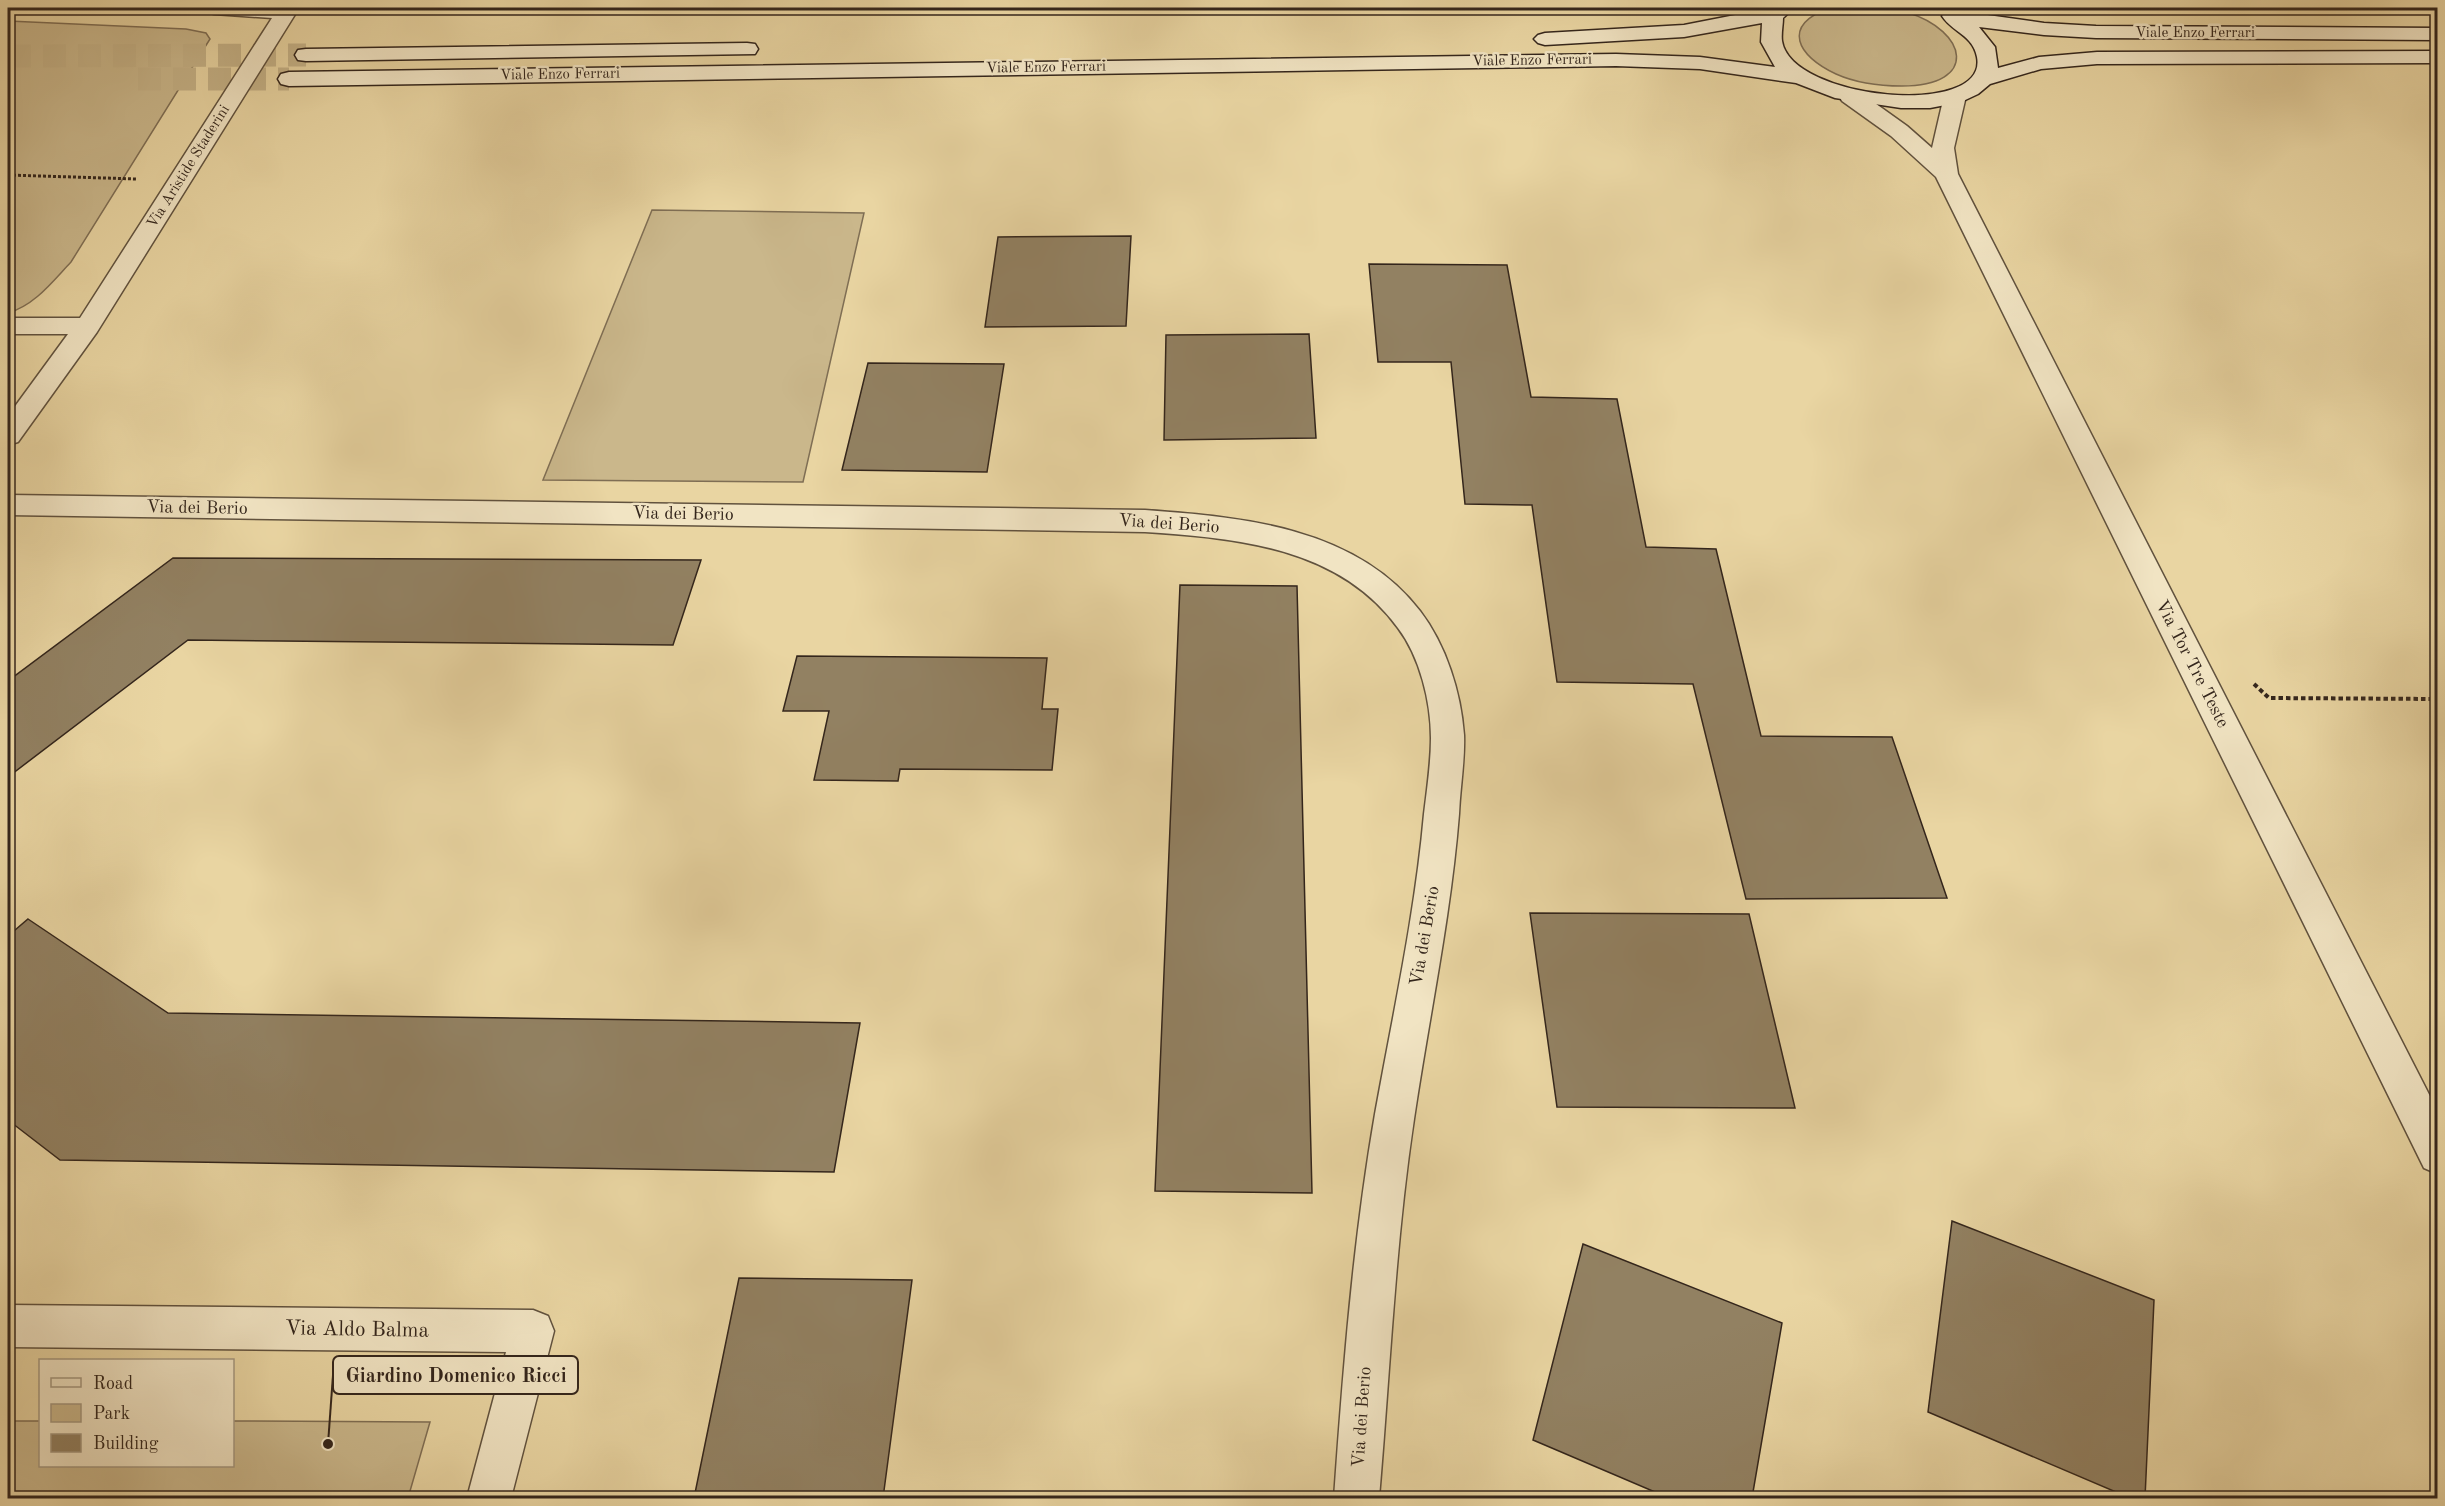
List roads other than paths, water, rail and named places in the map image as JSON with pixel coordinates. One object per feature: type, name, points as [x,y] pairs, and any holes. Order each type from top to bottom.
[{"type":"street","points":[[214,8],[287,10]]},
{"type":"street","name":"Via Aristide Staderini","points":[[8,435],[88,326],[287,10]]},
{"type":"street","points":[[1779,11],[1768,32],[1773,48],[1802,77],[1851,96],[1899,131],[1946,174]]},
{"type":"street","name":"Viale Enzo Ferrari","points":[[1527,40],[1658,33],[1779,11]]},
{"type":"street","points":[[1944,12],[1976,32],[1987,47],[1988,64],[1981,80]]},
{"type":"street","name":"Viale Enzo Ferrari","points":[[1944,12],[2044,29],[2096,32],[2438,33]]},
{"type":"street","name":"Viale Enzo Ferrari","points":[[306,55],[773,49]]},
{"type":"street","name":"Viale Enzo Ferrari","points":[[1955,96],[1981,80],[2038,63],[2097,58],[2438,57]]},
{"type":"street","name":"Viale Enzo Ferrari","points":[[289,79],[1616,60],[1700,63],[1802,77]]},
{"type":"street","points":[[1851,96],[1918,103],[1955,96],[1943,148],[1946,174]]},
{"type":"street","name":"Via Tor Tre Teste","points":[[1946,174],[2438,1154]]},
{"type":"street","points":[[8,326],[88,326]]},
{"type":"street","name":"Via dei Berio","points":[[8,505],[1145,521],[1196,524],[1261,533],[1325,552],[1372,580],[1409,618],[1434,666],[1447,730],[1440,852],[1390,1146],[1364,1372],[1357,1498]]},
{"type":"street","name":"Via Aldo Balma","points":[[8,1326],[533,1331],[489,1498]]},
{"type":"tunnel","points":[[8,56],[306,55]]},
{"type":"tunnel","points":[[138,79],[289,79]]},
{"type":"place","name":"Giardino Domenico Ricci","points":[[328,1444]]}]
